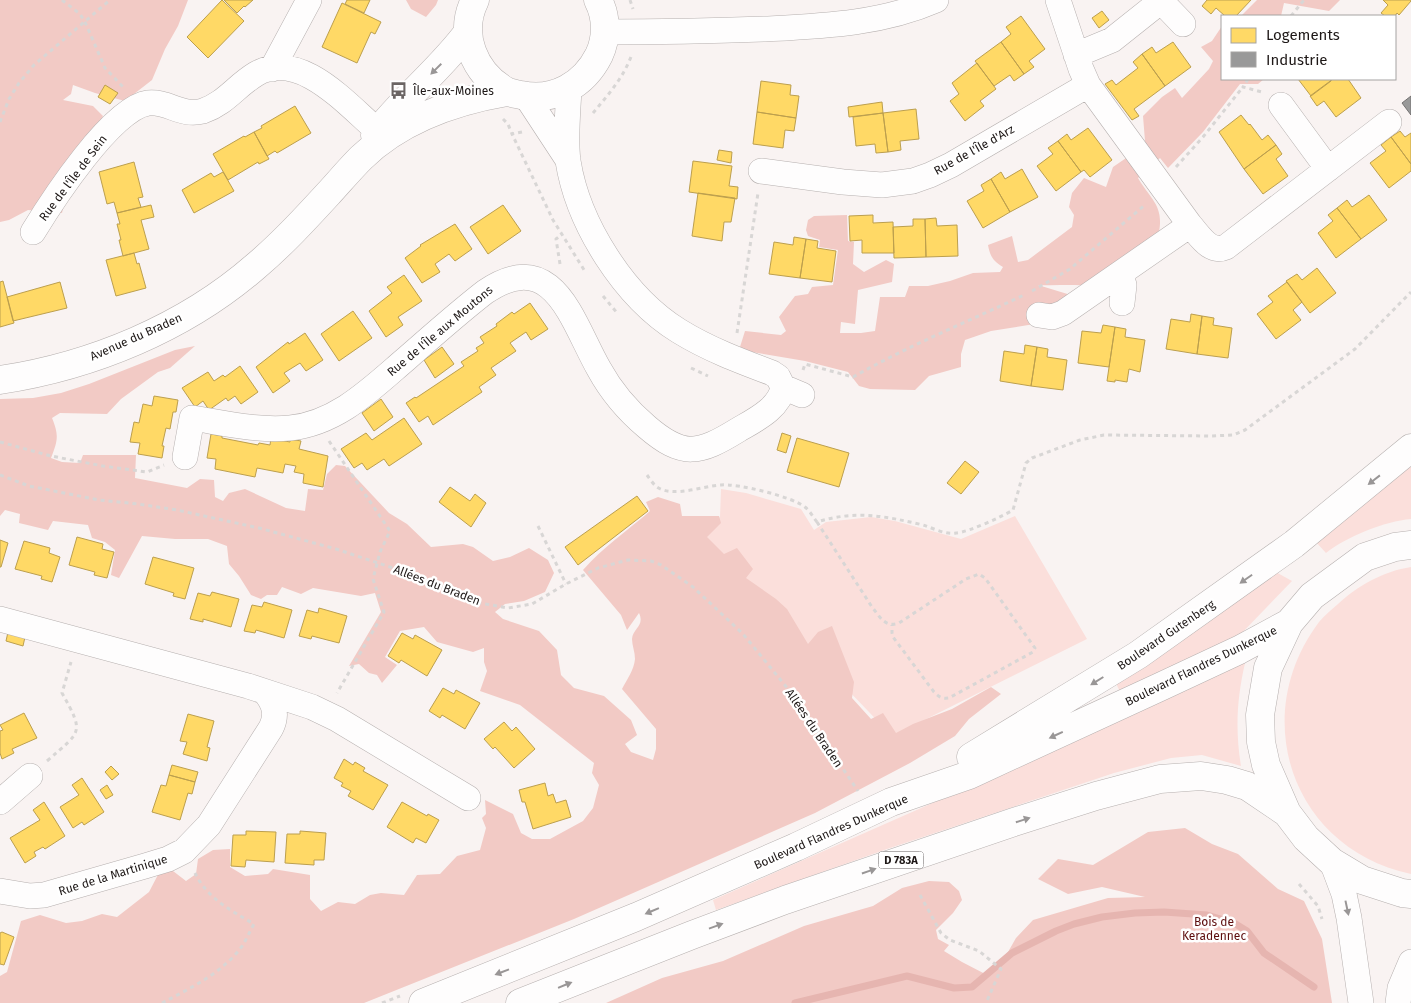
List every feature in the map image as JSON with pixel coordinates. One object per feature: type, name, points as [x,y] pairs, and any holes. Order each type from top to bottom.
[{"type":"main road","points":[[475,0],[470,9],[468,32],[470,49],[478,65],[490,79],[517,94]]},
{"type":"main road","points":[[569,89],[583,78],[594,65],[601,49],[605,32],[604,18],[598,0]]},
{"type":"main road","name":"Avenue du Braden","points":[[0,380],[53,370],[95,357],[160,329],[201,306],[254,268],[304,221],[362,157],[378,132],[454,50],[468,32]]},
{"type":"main road","name":"Avenue du Braden","points":[[362,157],[389,136],[430,113],[467,100],[517,94],[541,97],[569,89]]},
{"type":"main road","name":"Boulevard Gutenberg","points":[[904,798],[1138,656],[1294,544],[1411,448]]},
{"type":"main road","points":[[1411,545],[1395,547],[1365,557],[1312,596],[1289,623],[1268,668],[1260,715],[1261,742],[1266,765],[1287,813],[1306,838],[1332,862],[1362,880],[1402,893],[1411,894]]},
{"type":"main road","name":"Boulevard Flandres Dunkerque","points":[[412,999],[636,918],[796,847],[891,802],[969,775],[1230,654],[1289,623]]},
{"type":"main road","name":"D 783A","points":[[520,1003],[794,897],[1014,822],[1096,796],[1160,779],[1201,776],[1227,780],[1247,786],[1287,813]]},
{"type":"street","points":[[272,69],[309,0]]},
{"type":"street","points":[[605,32],[825,26],[874,19],[936,0]]},
{"type":"street","points":[[1058,0],[1088,85],[1190,225],[1205,243],[1213,248],[1220,249],[1226,247],[1389,122]]},
{"type":"street","points":[[1076,55],[1112,40],[1139,7],[1161,1],[1183,24]]},
{"type":"street","points":[[138,106],[156,103],[167,105],[186,113],[196,113],[213,108],[254,75],[272,69],[290,68],[308,76],[338,95],[378,132]]},
{"type":"street","name":"Rue de l'Île d'Arz","points":[[761,171],[864,184],[882,185],[912,181],[951,165],[1088,85]]},
{"type":"street","points":[[569,89],[568,160],[577,192],[592,230],[614,269],[657,316],[677,330],[710,348],[772,373],[794,391]]},
{"type":"street","points":[[517,94],[568,160]]},
{"type":"street","points":[[1281,104],[1328,169]]},
{"type":"street","name":"Rue de l'Île de Sein","points":[[33,232],[63,186],[95,144],[122,117],[138,106]]},
{"type":"street","points":[[1040,315],[1052,317],[1063,313],[1190,225]]},
{"type":"street","points":[[1120,274],[1124,285],[1122,303]]},
{"type":"street","name":"Rue de l'Île aux Moutons","points":[[185,457],[192,418],[268,429],[292,428],[316,423],[331,416],[363,396],[485,292],[498,283],[510,278],[531,278],[544,282],[550,287],[570,313],[599,370],[614,393],[636,417],[671,445],[682,449],[700,449],[734,433],[758,418],[768,410],[782,393],[794,391]]},
{"type":"street","points":[[0,619],[265,692],[326,713],[468,798]]},
{"type":"street","name":"Rue de la Martinique","points":[[0,891],[15,895],[44,895],[150,865],[184,851],[209,825],[271,728],[274,722],[274,707],[265,692]]},
{"type":"street","points":[[0,802],[30,776]]},
{"type":"street","points":[[1332,862],[1344,894],[1362,1003]]},
{"type":"street","points":[[1398,1003],[1400,988],[1411,962]]},
{"type":"path","points":[[62,0],[80,14],[104,68],[129,93],[138,106]]},
{"type":"path","points":[[0,120],[18,83],[34,65],[110,0]]},
{"type":"path","points":[[1292,15],[1304,0]]},
{"type":"path","points":[[794,391],[805,364],[853,377],[890,356],[940,335],[1040,287],[1070,269],[1097,248],[1152,199],[1163,187],[1170,173],[1203,137],[1243,87]]},
{"type":"path","points":[[734,358],[761,171]]},
{"type":"path","points":[[817,522],[832,517],[863,514],[880,515],[956,534],[1013,510],[1026,463],[1032,458],[1072,443],[1104,435],[1233,435],[1245,430],[1355,349],[1411,292]]},
{"type":"path","points":[[316,423],[390,531],[382,546],[373,579],[384,612],[326,713]]},
{"type":"path","points":[[0,442],[50,456],[147,472],[185,457]]},
{"type":"path","name":"Allées du Braden","points":[[0,474],[28,486],[99,500],[177,510],[215,520],[259,528],[377,562],[480,603],[508,608],[532,604],[598,568],[628,560],[651,561],[661,565],[693,586],[744,634],[804,712],[858,792]]},
{"type":"path","points":[[647,475],[657,486],[666,491],[736,485],[804,506],[817,522],[872,607],[885,621],[892,625],[899,623],[966,578],[980,574],[985,578],[1035,648],[1033,652],[949,698],[945,698],[938,696],[934,692],[893,637],[892,625]]},
{"type":"path","points":[[538,526],[566,584]]},
{"type":"path","points":[[30,776],[72,738],[76,732],[76,718],[62,693],[74,652],[67,638]]},
{"type":"path","points":[[162,1003],[226,964],[243,945],[254,924],[211,896],[199,882],[184,851]]},
{"type":"path","points":[[1299,884],[1318,906],[1324,924]]},
{"type":"path","points":[[920,895],[942,933],[950,940],[979,951],[992,960],[1001,970],[986,1003]]},
{"type":"path","points":[[382,1003],[412,999]]},
{"type":"shaded area","points":[[1411,463],[1411,519],[1401,520],[1366,531],[1344,541],[1326,553],[1315,541]]},
{"type":"shaded area","points":[[721,489],[746,493],[801,509],[814,530],[826,522],[871,517],[895,521],[961,539],[1015,516],[1087,639],[892,736],[699,535],[720,517]]},
{"type":"shaded area","points":[[1411,567],[1411,874],[1370,860],[1337,838],[1311,809],[1294,775],[1285,737],[1286,698],[1297,659],[1319,622],[1345,597],[1362,585],[1391,572]]},
{"type":"shaded area","points":[[1274,571],[1292,581],[1238,637],[1120,692],[1115,681]]},
{"type":"shaded area","points":[[1241,661],[1245,663],[1238,714],[1241,766],[1202,755],[1171,758],[1114,773],[887,849],[716,910],[713,900],[971,786]]},
{"type":"green space","points":[[0,0],[188,0],[178,26],[165,49],[152,80],[125,101],[73,85],[71,94],[63,100],[93,106],[103,116],[65,199],[62,213],[28,210],[9,220],[0,222]]},
{"type":"green space","points":[[406,0],[438,0],[426,17],[411,9]]},
{"type":"green space","points":[[1257,0],[1340,0],[1329,11],[1284,3],[1281,15],[1242,15]]},
{"type":"green space","points":[[1221,28],[1221,80],[1263,80],[1258,84],[1240,84],[1203,132],[1168,168],[1160,158],[1138,178],[1158,209],[1160,215],[1159,232],[1090,286],[1038,285],[1074,296],[1041,323],[991,331],[965,340],[961,354],[961,367],[929,376],[915,390],[870,389],[859,386],[848,372],[805,361],[746,351],[740,347],[745,331],[781,335],[786,331],[779,317],[795,296],[808,294],[812,287],[833,285],[838,250],[819,247],[820,240],[808,236],[806,230],[808,220],[814,216],[847,215],[848,241],[854,242],[853,264],[864,272],[886,260],[894,264],[892,282],[858,290],[855,324],[841,322],[840,333],[875,331],[880,297],[905,297],[909,286],[928,286],[973,273],[1000,272],[1003,267],[992,258],[988,245],[1012,236],[1018,262],[1028,260],[1072,227],[1074,215],[1069,207],[1072,193],[1084,178],[1106,187],[1113,167],[1132,154],[1145,141],[1143,116],[1162,97],[1175,88],[1182,98],[1209,69],[1213,61],[1201,47],[1212,41]]},
{"type":"green space","points":[[195,346],[170,368],[158,372],[121,399],[107,414],[60,413],[52,418],[57,438],[51,458],[62,462],[80,463],[83,455],[136,455],[135,478],[187,488],[200,479],[214,480],[215,497],[223,501],[229,493],[245,489],[286,508],[305,511],[308,489],[323,490],[327,474],[336,465],[345,466],[389,513],[407,524],[431,547],[463,544],[473,547],[493,561],[510,557],[529,548],[548,560],[554,573],[545,592],[524,601],[505,604],[495,612],[503,619],[539,631],[557,650],[561,675],[574,688],[604,696],[631,720],[637,735],[625,744],[631,752],[653,760],[656,749],[656,729],[622,689],[632,671],[634,663],[635,656],[632,639],[641,621],[639,613],[627,630],[621,615],[583,570],[606,547],[650,511],[646,502],[658,497],[680,504],[682,516],[719,516],[721,523],[707,537],[724,554],[737,548],[753,569],[746,578],[787,609],[808,644],[818,632],[832,626],[854,682],[852,698],[871,719],[883,713],[896,733],[913,724],[952,709],[991,687],[1001,694],[969,719],[955,736],[910,763],[815,813],[574,919],[364,1003],[0,1003],[0,976],[7,972],[21,921],[40,915],[66,923],[82,921],[102,914],[117,917],[149,892],[161,869],[173,871],[186,881],[196,874],[198,859],[213,850],[230,849],[230,867],[245,876],[268,874],[273,869],[310,875],[310,899],[321,911],[338,902],[355,904],[370,895],[381,893],[404,895],[417,875],[440,874],[457,856],[480,850],[486,828],[482,818],[486,814],[485,800],[513,814],[521,833],[532,839],[550,839],[583,821],[593,808],[599,785],[592,773],[594,763],[520,705],[480,691],[487,671],[484,662],[484,648],[473,652],[437,642],[424,627],[400,631],[385,657],[397,665],[382,683],[377,675],[369,673],[359,664],[349,666],[381,612],[375,593],[361,596],[313,588],[301,594],[282,587],[277,595],[267,595],[261,599],[251,595],[229,564],[227,546],[208,539],[142,536],[119,578],[111,575],[115,550],[105,542],[92,538],[88,525],[53,521],[48,530],[19,523],[20,514],[5,510],[0,516],[0,399],[33,398],[61,393],[175,350]]},
{"type":"green space","name":"Bois de Keradennec","points":[[1185,828],[1212,844],[1238,854],[1278,889],[1304,901],[1322,939],[1332,1003],[606,1003],[662,978],[723,961],[804,926],[873,906],[902,888],[929,881],[949,882],[959,891],[962,900],[953,913],[936,930],[938,939],[949,945],[944,951],[989,976],[1008,952],[1016,938],[1033,920],[1108,898],[1145,897],[1102,887],[1068,894],[1038,879],[1058,859],[1093,865],[1148,832]]},
{"type":"building: Logements","points":[[222,0],[244,21],[208,58],[187,37]]},
{"type":"building: Logements","points":[[224,0],[253,0],[237,13]]},
{"type":"building: Logements","points":[[347,0],[370,0],[364,13],[345,4]]},
{"type":"building: Logements","points":[[1207,0],[1251,0],[1237,15],[1224,15],[1216,8],[1211,14],[1202,6]]},
{"type":"building: Logements","points":[[1383,0],[1411,0],[1399,15],[1397,13],[1396,15],[1384,15],[1381,13],[1388,5]]},
{"type":"building: Logements","points":[[342,3],[381,22],[375,34],[371,32],[357,63],[322,47]]},
{"type":"building: Logements","points":[[1102,11],[1109,20],[1099,28],[1092,18]]},
{"type":"building: Logements","points":[[1021,16],[1045,49],[1029,61],[1034,67],[1024,74],[1001,42],[1011,34],[1006,27]]},
{"type":"building: Logements","points":[[1001,42],[1024,74],[1014,81],[1010,75],[994,86],[975,61]]},
{"type":"building: Logements","points":[[1173,42],[1191,67],[1165,86],[1142,54],[1152,47],[1156,53]]},
{"type":"building: Logements","points":[[1142,54],[1165,86],[1134,109],[1139,116],[1132,120],[1105,84],[1112,80],[1116,85],[1138,68],[1133,62]]},
{"type":"building: Logements","points":[[977,63],[996,89],[980,101],[984,106],[965,121],[950,101],[959,94],[952,83]]},
{"type":"building: Logements","points":[[1299,80],[1330,80],[1331,81],[1311,96]]},
{"type":"building: Logements","points":[[1332,80],[1349,80],[1361,98],[1336,117],[1324,101],[1317,106],[1310,96]]},
{"type":"building: Logements","points":[[761,81],[791,85],[790,95],[799,96],[796,118],[757,112]]},
{"type":"building: Logements","points":[[105,85],[118,93],[110,104],[98,97]]},
{"type":"building: Logements","points":[[882,102],[883,113],[849,117],[848,107]]},
{"type":"building: Logements","points":[[295,106],[311,133],[277,153],[275,151],[267,156],[254,132]]},
{"type":"building: Logements","points":[[916,109],[919,139],[900,141],[901,150],[888,152],[883,113]]},
{"type":"building: Logements","points":[[757,112],[796,118],[794,131],[785,130],[783,148],[753,144]]},
{"type":"building: Logements","points":[[883,113],[888,152],[876,153],[875,144],[856,146],[853,117]]},
{"type":"building: Logements","points":[[1241,115],[1262,140],[1268,135],[1276,145],[1244,169],[1219,132]]},
{"type":"building: Logements","points":[[1088,128],[1112,160],[1090,177],[1084,170],[1081,172],[1058,141],[1067,134],[1071,140]]},
{"type":"building: Logements","points":[[1400,131],[1405,137],[1411,133],[1411,164],[1391,137]]},
{"type":"building: Logements","points":[[254,132],[269,159],[259,164],[258,162],[228,180],[213,154]]},
{"type":"building: Logements","points":[[1391,137],[1411,164],[1411,171],[1389,188],[1370,163],[1386,151],[1381,145]]},
{"type":"building: Logements","points":[[1058,141],[1081,172],[1056,191],[1037,166],[1053,154],[1048,148]]},
{"type":"building: Logements","points":[[1276,145],[1282,154],[1276,159],[1288,176],[1263,194],[1244,169]]},
{"type":"building: Logements","points":[[719,150],[732,152],[731,163],[717,160]]},
{"type":"building: Logements","points":[[693,161],[732,166],[729,186],[738,187],[737,199],[689,192]]},
{"type":"building: Logements","points":[[134,162],[143,197],[138,198],[141,207],[117,213],[114,202],[107,204],[99,172]]},
{"type":"building: Logements","points":[[1022,169],[1038,197],[1010,212],[991,179],[1001,172],[1005,179]]},
{"type":"building: Logements","points":[[223,172],[234,191],[194,213],[182,190],[211,173],[214,177]]},
{"type":"building: Logements","points":[[991,179],[1010,212],[983,228],[967,201],[984,191],[981,185]]},
{"type":"building: Logements","points":[[698,193],[735,198],[731,222],[724,222],[722,241],[692,236]]},
{"type":"building: Logements","points":[[1369,195],[1387,220],[1361,239],[1337,208],[1347,200],[1352,207]]},
{"type":"building: Logements","points":[[151,205],[154,217],[141,220],[149,249],[123,256],[119,240],[121,240],[117,224],[120,224],[117,213]]},
{"type":"building: Logements","points":[[503,205],[521,231],[488,254],[470,227]]},
{"type":"building: Logements","points":[[1337,208],[1361,239],[1336,258],[1318,233],[1333,221],[1328,215]]},
{"type":"building: Logements","points":[[873,215],[873,223],[893,222],[894,253],[862,253],[862,240],[850,241],[849,216]]},
{"type":"building: Logements","points":[[936,218],[937,226],[957,225],[958,256],[926,257],[925,219]]},
{"type":"building: Logements","points":[[913,219],[925,219],[926,257],[894,258],[893,227],[913,226]]},
{"type":"building: Logements","points":[[455,224],[472,249],[455,261],[449,254],[435,264],[440,272],[422,283],[405,258],[420,245]]},
{"type":"building: Logements","points":[[794,237],[806,239],[800,278],[769,274],[774,242],[793,245]]},
{"type":"building: Logements","points":[[806,239],[818,241],[817,248],[836,251],[832,282],[800,278]]},
{"type":"building: Logements","points":[[134,253],[146,288],[116,296],[106,260]]},
{"type":"building: Logements","points":[[1317,268],[1336,293],[1310,313],[1286,281],[1297,274],[1302,280]]},
{"type":"building: Logements","points":[[404,275],[422,301],[398,317],[403,325],[386,337],[369,311],[392,293],[387,287]]},
{"type":"building: Logements","points":[[3,281],[14,323],[0,327],[0,282]]},
{"type":"building: Logements","points":[[60,282],[67,308],[13,321],[7,297]]},
{"type":"building: Logements","points":[[1287,282],[1302,302],[1293,310],[1301,320],[1276,339],[1257,314],[1273,302],[1268,296]]},
{"type":"building: Logements","points":[[530,303],[548,329],[531,340],[526,332],[510,343],[516,351],[491,368],[496,375],[479,387],[482,392],[433,425],[428,416],[419,422],[406,403],[464,366],[461,362],[478,351],[476,348],[484,343],[480,337],[497,326],[496,324],[512,312],[514,314]]},
{"type":"building: Logements","points":[[353,311],[372,338],[339,361],[321,334]]},
{"type":"building: Logements","points":[[1191,314],[1202,316],[1197,354],[1166,349],[1171,319],[1190,322]]},
{"type":"building: Logements","points":[[1202,316],[1214,318],[1213,325],[1232,328],[1228,358],[1197,354]]},
{"type":"building: Logements","points":[[1103,325],[1115,327],[1109,367],[1078,363],[1082,331],[1101,333]]},
{"type":"building: Logements","points":[[1115,327],[1126,329],[1125,337],[1145,340],[1140,372],[1129,369],[1127,382],[1107,381]]},
{"type":"building: Logements","points":[[305,333],[323,360],[306,371],[300,363],[284,373],[290,381],[273,393],[256,367],[288,342],[289,344]]},
{"type":"building: Logements","points":[[1025,345],[1037,347],[1031,386],[1000,381],[1004,351],[1024,354]]},
{"type":"building: Logements","points":[[442,347],[454,364],[435,378],[424,360]]},
{"type":"building: Logements","points":[[1037,347],[1048,349],[1047,357],[1067,360],[1063,390],[1031,386]]},
{"type":"building: Logements","points":[[240,366],[258,392],[241,404],[235,396],[228,401],[226,398],[209,410],[203,401],[195,407],[182,388],[208,372],[214,381],[223,375],[225,377]]},
{"type":"building: Logements","points":[[154,396],[178,400],[176,412],[173,412],[170,429],[166,428],[162,446],[164,446],[162,458],[138,454],[140,443],[130,442],[134,422],[139,423],[143,404],[152,406]]},
{"type":"building: Logements","points":[[381,399],[393,417],[374,431],[362,413]]},
{"type":"building: Logements","points":[[404,418],[422,444],[389,466],[384,459],[367,470],[362,463],[354,468],[341,449],[366,433],[372,440]]},
{"type":"building: Logements","points":[[782,433],[791,436],[786,453],[777,450]]},
{"type":"building: Logements","points":[[211,434],[258,445],[259,443],[270,445],[271,438],[290,442],[290,439],[301,441],[299,449],[328,456],[323,487],[303,483],[304,474],[294,472],[296,466],[285,464],[283,473],[257,468],[255,477],[215,469],[216,459],[207,458]]},
{"type":"building: Logements","points":[[797,438],[849,453],[839,487],[787,472]]},
{"type":"building: Logements","points":[[965,461],[979,472],[961,494],[947,483]]},
{"type":"building: Logements","points":[[450,487],[470,501],[475,494],[486,503],[471,527],[439,502]]},
{"type":"building: Logements","points":[[637,496],[648,511],[578,565],[565,547]]},
{"type":"building: Logements","points":[[77,537],[103,544],[102,549],[114,552],[107,578],[94,575],[95,572],[69,565]]},
{"type":"building: Logements","points":[[0,540],[8,543],[1,567],[0,567]]},
{"type":"building: Logements","points":[[24,541],[50,548],[49,553],[60,557],[52,582],[41,579],[42,576],[15,569]]},
{"type":"building: Logements","points":[[153,557],[194,568],[185,599],[173,596],[174,593],[145,584]]},
{"type":"building: Logements","points":[[212,592],[239,599],[231,627],[203,619],[203,622],[190,619],[198,593],[210,596]]},
{"type":"building: Logements","points":[[264,602],[292,610],[284,638],[256,630],[255,633],[244,631],[252,605],[262,607]]},
{"type":"building: Logements","points":[[319,608],[347,616],[339,643],[312,636],[311,639],[299,636],[307,610],[318,613]]},
{"type":"building: Logements","points":[[8,632],[25,637],[23,646],[6,641]]},
{"type":"building: Logements","points":[[402,633],[413,639],[415,635],[442,650],[427,676],[401,660],[399,663],[388,656]]},
{"type":"building: Logements","points":[[443,688],[454,694],[456,690],[480,703],[465,729],[442,715],[440,718],[429,711]]},
{"type":"building: Logements","points":[[24,713],[37,738],[12,749],[14,753],[2,759],[0,753],[0,731],[3,730],[0,725]]},
{"type":"building: Logements","points":[[188,714],[214,721],[207,747],[210,748],[207,761],[183,754],[187,742],[180,741]]},
{"type":"building: Logements","points":[[504,722],[512,731],[516,727],[535,749],[514,768],[495,747],[493,749],[484,739]]},
{"type":"building: Logements","points":[[344,759],[353,765],[355,762],[365,768],[363,771],[388,785],[373,810],[348,796],[351,791],[341,786],[343,783],[334,778]]},
{"type":"building: Logements","points":[[172,765],[198,772],[195,782],[169,775]]},
{"type":"building: Logements","points":[[111,766],[119,774],[112,780],[105,772]]},
{"type":"building: Logements","points":[[169,775],[195,782],[192,794],[188,793],[180,820],[152,812],[161,785],[166,786]]},
{"type":"building: Logements","points":[[82,778],[104,812],[84,825],[82,822],[73,828],[60,807],[79,795],[72,785]]},
{"type":"building: Logements","points":[[545,783],[548,796],[553,794],[556,803],[566,800],[571,817],[533,829],[525,802],[522,802],[519,790]]},
{"type":"building: Logements","points":[[107,785],[113,795],[106,799],[100,790]]},
{"type":"building: Logements","points":[[44,802],[65,836],[45,849],[43,847],[34,852],[36,856],[25,863],[10,838],[40,820],[33,810]]},
{"type":"building: Logements","points":[[402,802],[427,816],[428,814],[439,820],[426,843],[416,838],[413,843],[387,827]]},
{"type":"building: Logements","points":[[246,831],[276,832],[274,862],[246,860],[245,867],[231,866],[233,835],[246,835]]},
{"type":"building: Logements","points":[[300,831],[326,833],[324,860],[314,860],[314,865],[285,863],[287,834],[300,834]]},
{"type":"building: Logements","points":[[2,932],[14,937],[4,965],[0,964],[0,933]]},
{"type":"building: Industrie","points":[[1411,96],[1411,115],[1402,103]]},
{"type":"waterway","points":[[795,1003],[907,976],[954,988],[972,987],[1012,953],[1056,931],[1102,917],[1164,912],[1207,915],[1234,923],[1247,931],[1264,953],[1314,987]]},
{"type":"place","name":"Île-aux-Moines","points":[[399,91]]}]
